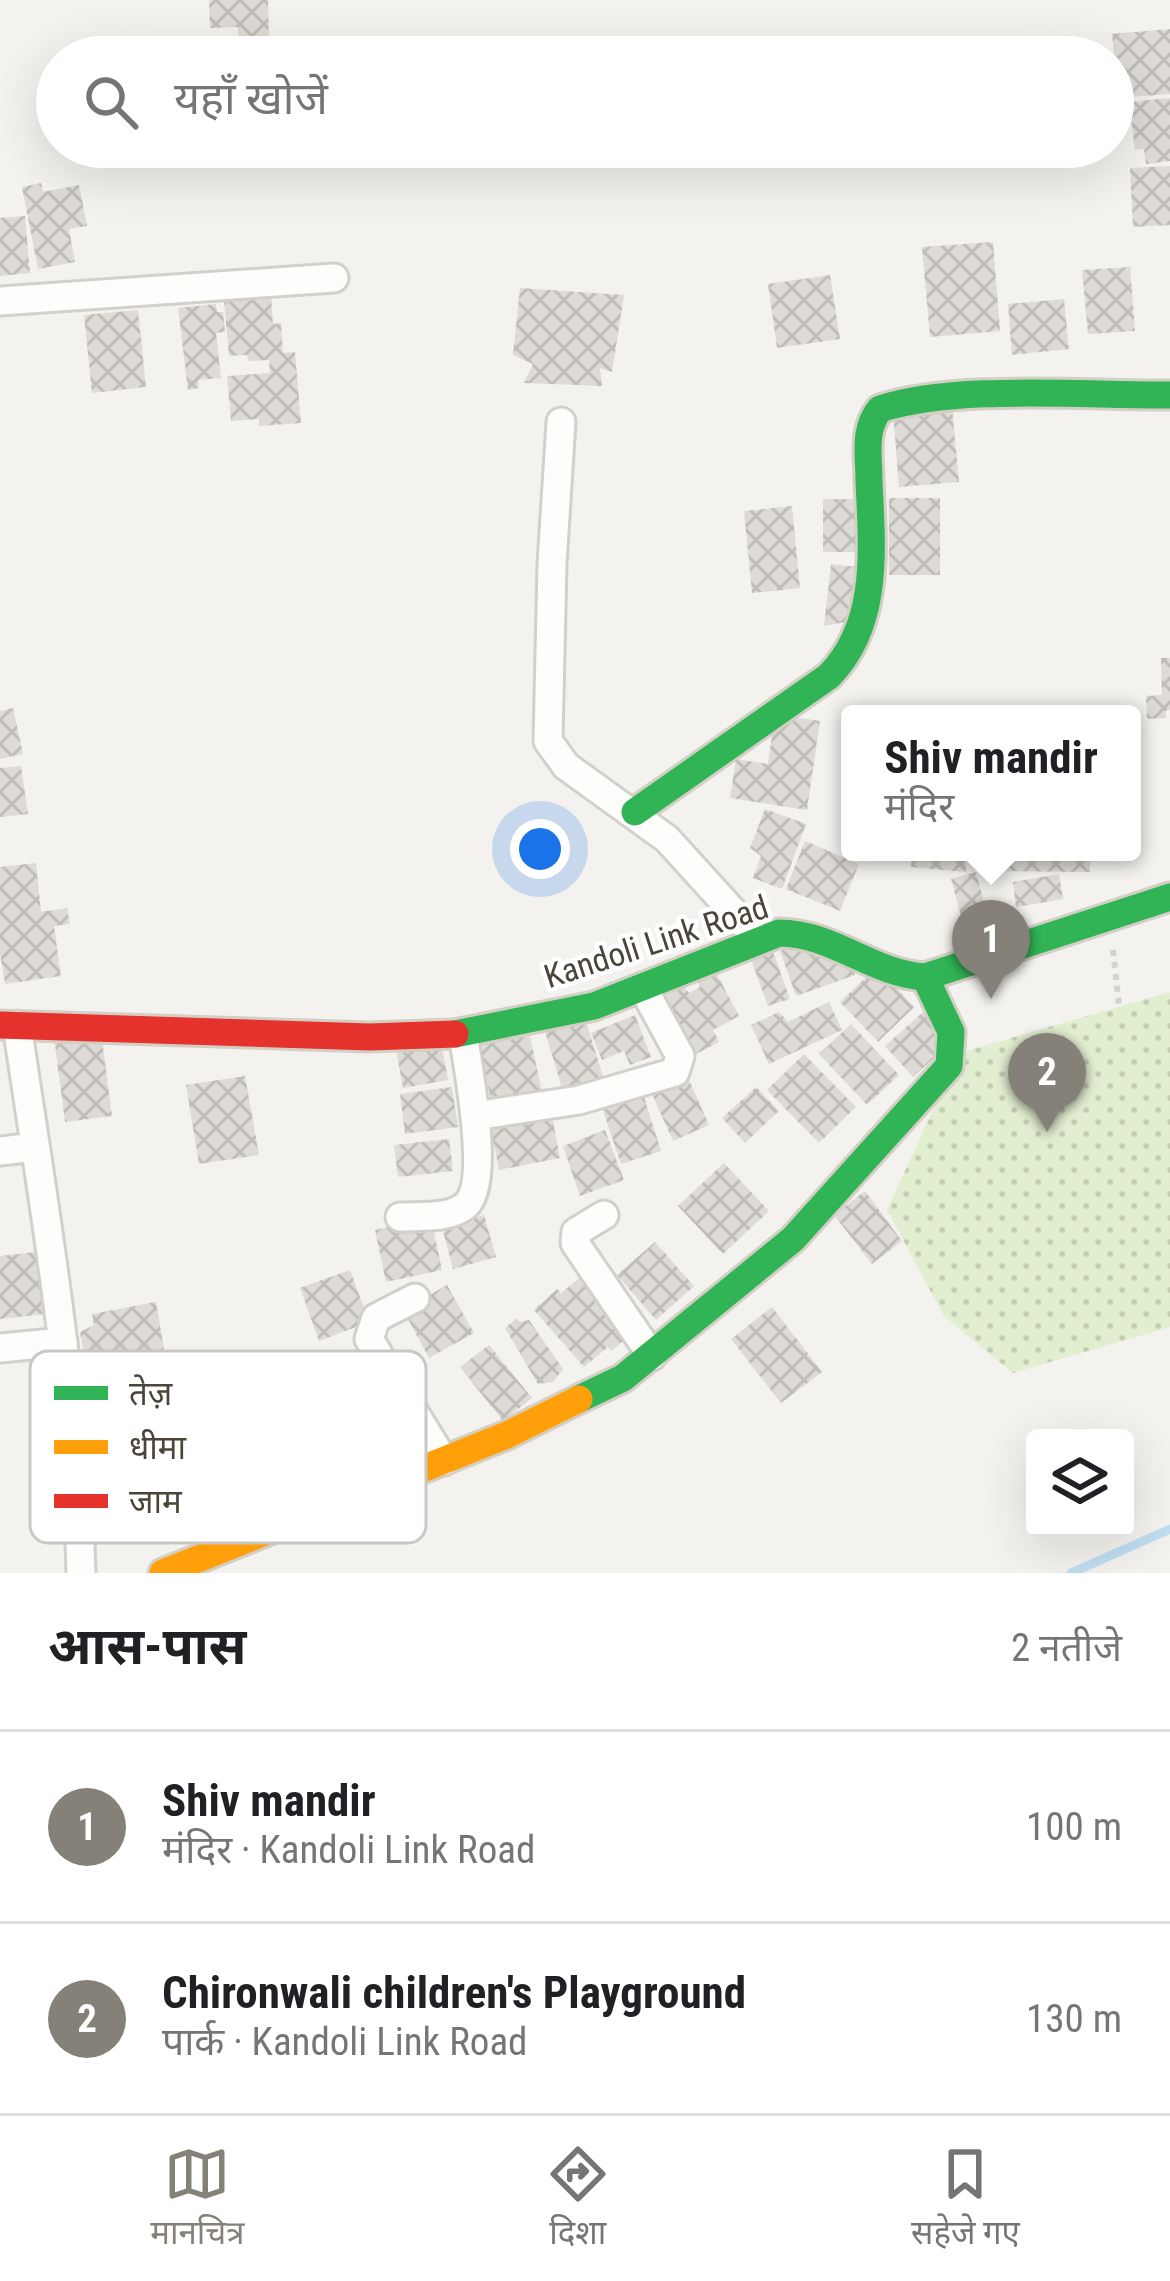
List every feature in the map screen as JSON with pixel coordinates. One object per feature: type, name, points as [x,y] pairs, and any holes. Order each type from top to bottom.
[{"type":"street","points":[[0,301],[334,278]]},
{"type":"street","points":[[635,812],[829,676],[845,659],[860,634],[868,590],[868,434],[870,420],[879,410],[922,400],[1170,395]]},
{"type":"street","points":[[561,422],[548,740],[566,766],[668,838],[758,938]]},
{"type":"street","points":[[1110,916],[1170,879]]},
{"type":"street","points":[[426,1468],[506,1436],[623,1378],[794,1239],[950,1066],[956,1053],[954,1039],[926,977],[1170,897]]},
{"type":"street","name":"Kandoli Link Road","points":[[9,1025],[370,1037],[464,1034],[594,1006],[779,933],[806,933],[904,976],[926,977]]},
{"type":"street","points":[[475,1116],[580,1100],[675,1072],[680,1056],[643,988]]},
{"type":"street","points":[[9,1025],[35,1148],[64,1351]]},
{"type":"street","points":[[400,1217],[461,1210],[476,1188],[475,1116],[464,1034]]},
{"type":"street","points":[[0,1151],[35,1148]]},
{"type":"street","points":[[604,1215],[576,1232],[574,1243],[652,1357]]},
{"type":"street","points":[[376,1351],[369,1339],[376,1318],[415,1298]]},
{"type":"street","points":[[0,1348],[63,1342]]},
{"type":"street","points":[[426,1432],[444,1461]]},
{"type":"street","points":[[80,1543],[81,1573]]},
{"type":"street","points":[[163,1573],[235,1543]]},
{"type":"path","points":[[1110,916],[1119,1005]]},
{"type":"green space","points":[[1170,992],[1170,1327],[1013,1373],[944,1316],[887,1210],[959,1053]]},
{"type":"building","points":[[209,0],[268,0],[269,36],[239,36],[238,27],[210,28]]},
{"type":"building","points":[[1170,29],[1170,94],[1134,97],[1134,36],[1112,34]]},
{"type":"building","points":[[1170,98],[1170,161],[1146,164],[1144,149],[1135,150],[1134,102]]},
{"type":"building","points":[[1170,166],[1170,225],[1133,227],[1130,168]]},
{"type":"building","points":[[41,183],[43,192],[79,185],[87,226],[69,229],[75,262],[38,269],[22,187]]},
{"type":"building","points":[[25,216],[30,273],[0,276],[0,218]]},
{"type":"building","points":[[993,242],[1000,331],[930,337],[922,247]]},
{"type":"building","points":[[1130,267],[1135,331],[1088,334],[1082,270]]},
{"type":"building","points":[[830,275],[840,339],[777,348],[768,284]]},
{"type":"building","points":[[520,288],[624,295],[612,372],[600,368],[602,386],[524,383],[533,364],[513,355]]},
{"type":"building","points":[[271,297],[273,324],[281,323],[283,353],[295,352],[301,423],[259,426],[259,419],[231,421],[227,376],[270,373],[269,360],[229,356],[224,300]]},
{"type":"building","points":[[1064,299],[1069,349],[1012,355],[1008,304]]},
{"type":"building","points":[[216,304],[217,312],[223,312],[225,332],[216,333],[221,378],[198,380],[199,388],[188,390],[178,308]]},
{"type":"building","points":[[138,310],[146,387],[92,393],[84,315]]},
{"type":"building","points":[[952,407],[959,482],[899,487],[893,412]]},
{"type":"building","points":[[889,498],[940,498],[940,575],[889,575]]},
{"type":"building","points":[[823,499],[864,499],[864,552],[823,552]]},
{"type":"building","points":[[792,506],[800,588],[752,593],[744,511]]},
{"type":"building","points":[[831,564],[858,567],[851,621],[824,626]]},
{"type":"building","points":[[1161,658],[1170,658],[1170,710],[1166,718],[1147,719],[1146,696],[1162,695]]},
{"type":"building","points":[[13,708],[23,754],[0,759],[0,711]]},
{"type":"building","points":[[775,714],[820,721],[807,810],[730,798],[736,759],[768,764]]},
{"type":"building","points":[[21,766],[28,814],[0,817],[0,768]]},
{"type":"building","points":[[765,809],[806,824],[782,889],[753,878],[761,856],[750,848]]},
{"type":"building","points":[[805,841],[841,856],[841,861],[859,864],[840,911],[786,889]]},
{"type":"building","points":[[911,861],[967,861],[966,872],[911,867]]},
{"type":"building","points":[[999,861],[1090,861],[1090,872],[999,871]]},
{"type":"building","points":[[36,863],[41,912],[67,908],[70,924],[54,926],[61,976],[5,984],[0,953],[0,867]]},
{"type":"building","points":[[976,872],[988,917],[963,923],[951,879]]},
{"type":"building","points":[[1059,874],[1063,899],[1016,907],[1013,882]]},
{"type":"building","points":[[806,942],[848,956],[855,975],[796,996],[780,951]]},
{"type":"building","points":[[772,949],[790,999],[768,1006],[750,957]]},
{"type":"building","points":[[712,965],[739,1016],[713,1030],[719,1042],[690,1057],[660,999],[684,987],[689,993],[700,987],[695,974]]},
{"type":"building","points":[[877,967],[914,1007],[878,1042],[840,1002]]},
{"type":"building","points":[[829,1002],[842,1030],[769,1064],[751,1025],[779,1012],[788,1022]]},
{"type":"building","points":[[923,1012],[951,1043],[913,1077],[885,1046]]},
{"type":"building","points":[[584,1015],[605,1083],[564,1095],[544,1028]]},
{"type":"building","points":[[635,1015],[651,1057],[630,1065],[624,1051],[602,1060],[591,1033]]},
{"type":"building","points":[[851,1024],[899,1075],[867,1105],[819,1054]]},
{"type":"building","points":[[101,1032],[112,1116],[65,1122],[54,1037]]},
{"type":"building","points":[[440,1036],[448,1080],[403,1088],[395,1044]]},
{"type":"building","points":[[530,1036],[543,1097],[492,1106],[480,1045]]},
{"type":"building","points":[[804,1054],[856,1107],[819,1143],[767,1090]]},
{"type":"building","points":[[245,1076],[259,1155],[199,1164],[186,1085]]},
{"type":"building","points":[[689,1080],[709,1125],[673,1141],[653,1096]]},
{"type":"building","points":[[452,1087],[458,1127],[405,1134],[400,1094]]},
{"type":"building","points":[[756,1087],[779,1111],[745,1143],[722,1118]]},
{"type":"building","points":[[644,1097],[661,1151],[621,1164],[603,1110]]},
{"type":"building","points":[[552,1117],[560,1158],[499,1170],[491,1129]]},
{"type":"building","points":[[605,1130],[624,1180],[580,1196],[563,1146]]},
{"type":"building","points":[[449,1139],[453,1171],[398,1177],[394,1145]]},
{"type":"building","points":[[724,1163],[769,1211],[723,1254],[678,1206]]},
{"type":"building","points":[[865,1191],[902,1241],[872,1264],[834,1215]]},
{"type":"building","points":[[484,1215],[496,1257],[453,1269],[442,1227]]},
{"type":"building","points":[[431,1218],[442,1270],[386,1282],[375,1230]]},
{"type":"building","points":[[655,1242],[694,1286],[656,1320],[617,1275]]},
{"type":"building","points":[[45,1251],[53,1313],[0,1319],[0,1256]]},
{"type":"building","points":[[350,1270],[369,1322],[319,1341],[300,1288]]},
{"type":"building","points":[[584,1274],[633,1333],[584,1367],[534,1310],[557,1289],[561,1293]]},
{"type":"building","points":[[447,1285],[474,1333],[429,1358],[403,1310]]},
{"type":"building","points":[[156,1302],[164,1351],[83,1351],[80,1332],[94,1325],[92,1314]]},
{"type":"building","points":[[772,1307],[822,1372],[781,1403],[731,1339]]},
{"type":"building","points":[[517,1318],[529,1320],[563,1369],[553,1382],[538,1384],[505,1328]]},
{"type":"building","points":[[489,1345],[532,1398],[503,1421],[460,1367]]},
{"type":"waterway","points":[[1071,1573],[1170,1529]]},
{"type":"traffic: fast","points":[[635,812],[829,676],[845,655],[857,633],[869,584],[868,443],[880,409],[984,394],[1170,395]]},
{"type":"traffic: fast","points":[[455,1034],[594,1006],[779,933],[817,939],[887,969],[925,977],[1170,897]]},
{"type":"traffic: fast","points":[[579,1399],[623,1378],[793,1239],[949,1066],[951,1032],[925,977]]},
{"type":"traffic: slow","points":[[426,1467],[579,1399]]},
{"type":"traffic: slow","points":[[163,1573],[238,1543]]},
{"type":"traffic: jam","points":[[0,1025],[370,1037],[455,1034]]},
{"type":"place","name":"Shiv mandir","points":[[991,999]]},
{"type":"place","name":"Chironwali children's Playground","points":[[1047,1132]]}]
